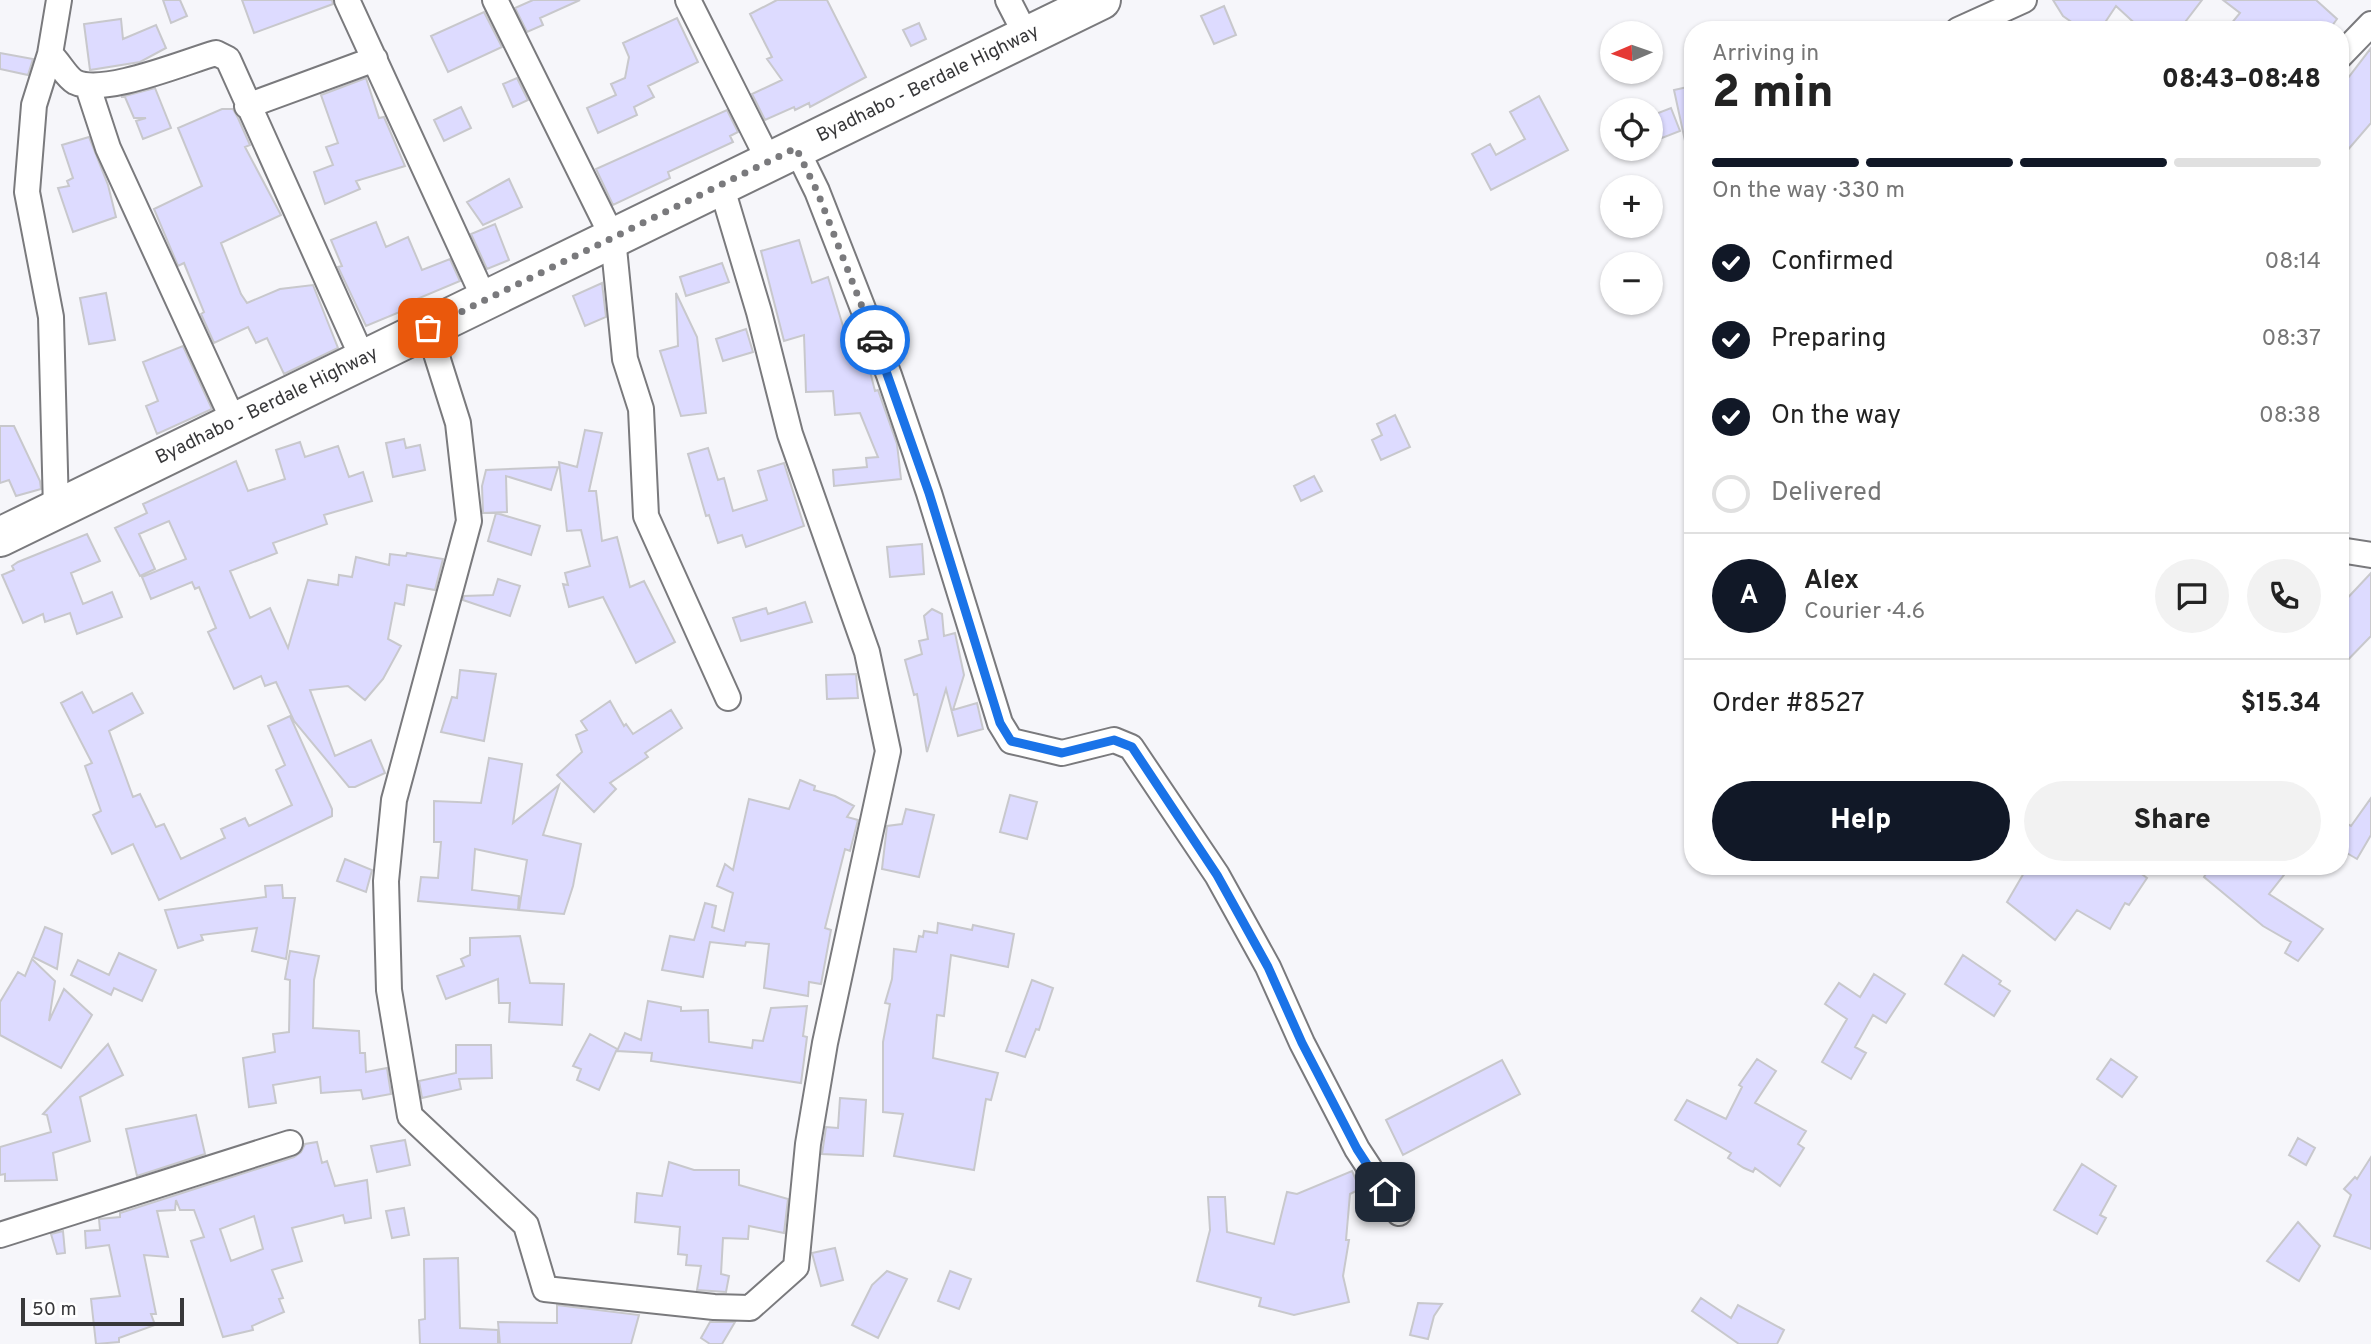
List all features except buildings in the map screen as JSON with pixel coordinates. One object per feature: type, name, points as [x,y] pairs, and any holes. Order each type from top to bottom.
[{"type":"main road","name":"Byadhabo - Berdale Highway","points":[[0,537],[1101,0]]},
{"type":"street","points":[[56,509],[51,317],[27,192],[34,105],[50,54],[60,0]]},
{"type":"street","points":[[346,0],[485,300]]},
{"type":"street","points":[[495,0],[613,238],[625,359],[641,410],[646,516],[727,698]]},
{"type":"street","points":[[688,0],[783,155],[817,191],[889,375],[929,493],[1000,723],[1011,741],[1062,753],[1114,740],[1132,747],[1217,875],[1268,967],[1302,1043],[1357,1149],[1399,1213]]},
{"type":"street","points":[[1008,0],[1026,36]]},
{"type":"street","points":[[1978,21],[2024,0]]},
{"type":"street","points":[[2349,46],[2371,23]]},
{"type":"street","points":[[50,54],[72,80],[88,87],[125,80],[216,52],[228,59],[363,359]]},
{"type":"street","points":[[247,106],[375,59]]},
{"type":"street","points":[[88,87],[108,148],[234,422]]},
{"type":"street","points":[[428,328],[458,423],[469,521],[394,800],[386,881],[389,990],[410,1116],[526,1225],[545,1289],[714,1307],[750,1308],[796,1267],[807,1144],[888,751],[867,652],[790,434],[759,312],[721,185]]},
{"type":"street","points":[[2349,551],[2371,555]]},
{"type":"street","points":[[0,1235],[290,1143]]},
{"type":"way so far","points":[[428,328],[796,148],[817,191],[875,340]]},
{"type":"route","points":[[875,340],[929,493],[982,663],[992,705],[1000,723],[1011,741],[1062,753],[1114,740],[1132,747],[1217,875],[1268,967],[1302,1043],[1357,1149],[1385,1192]]}]
